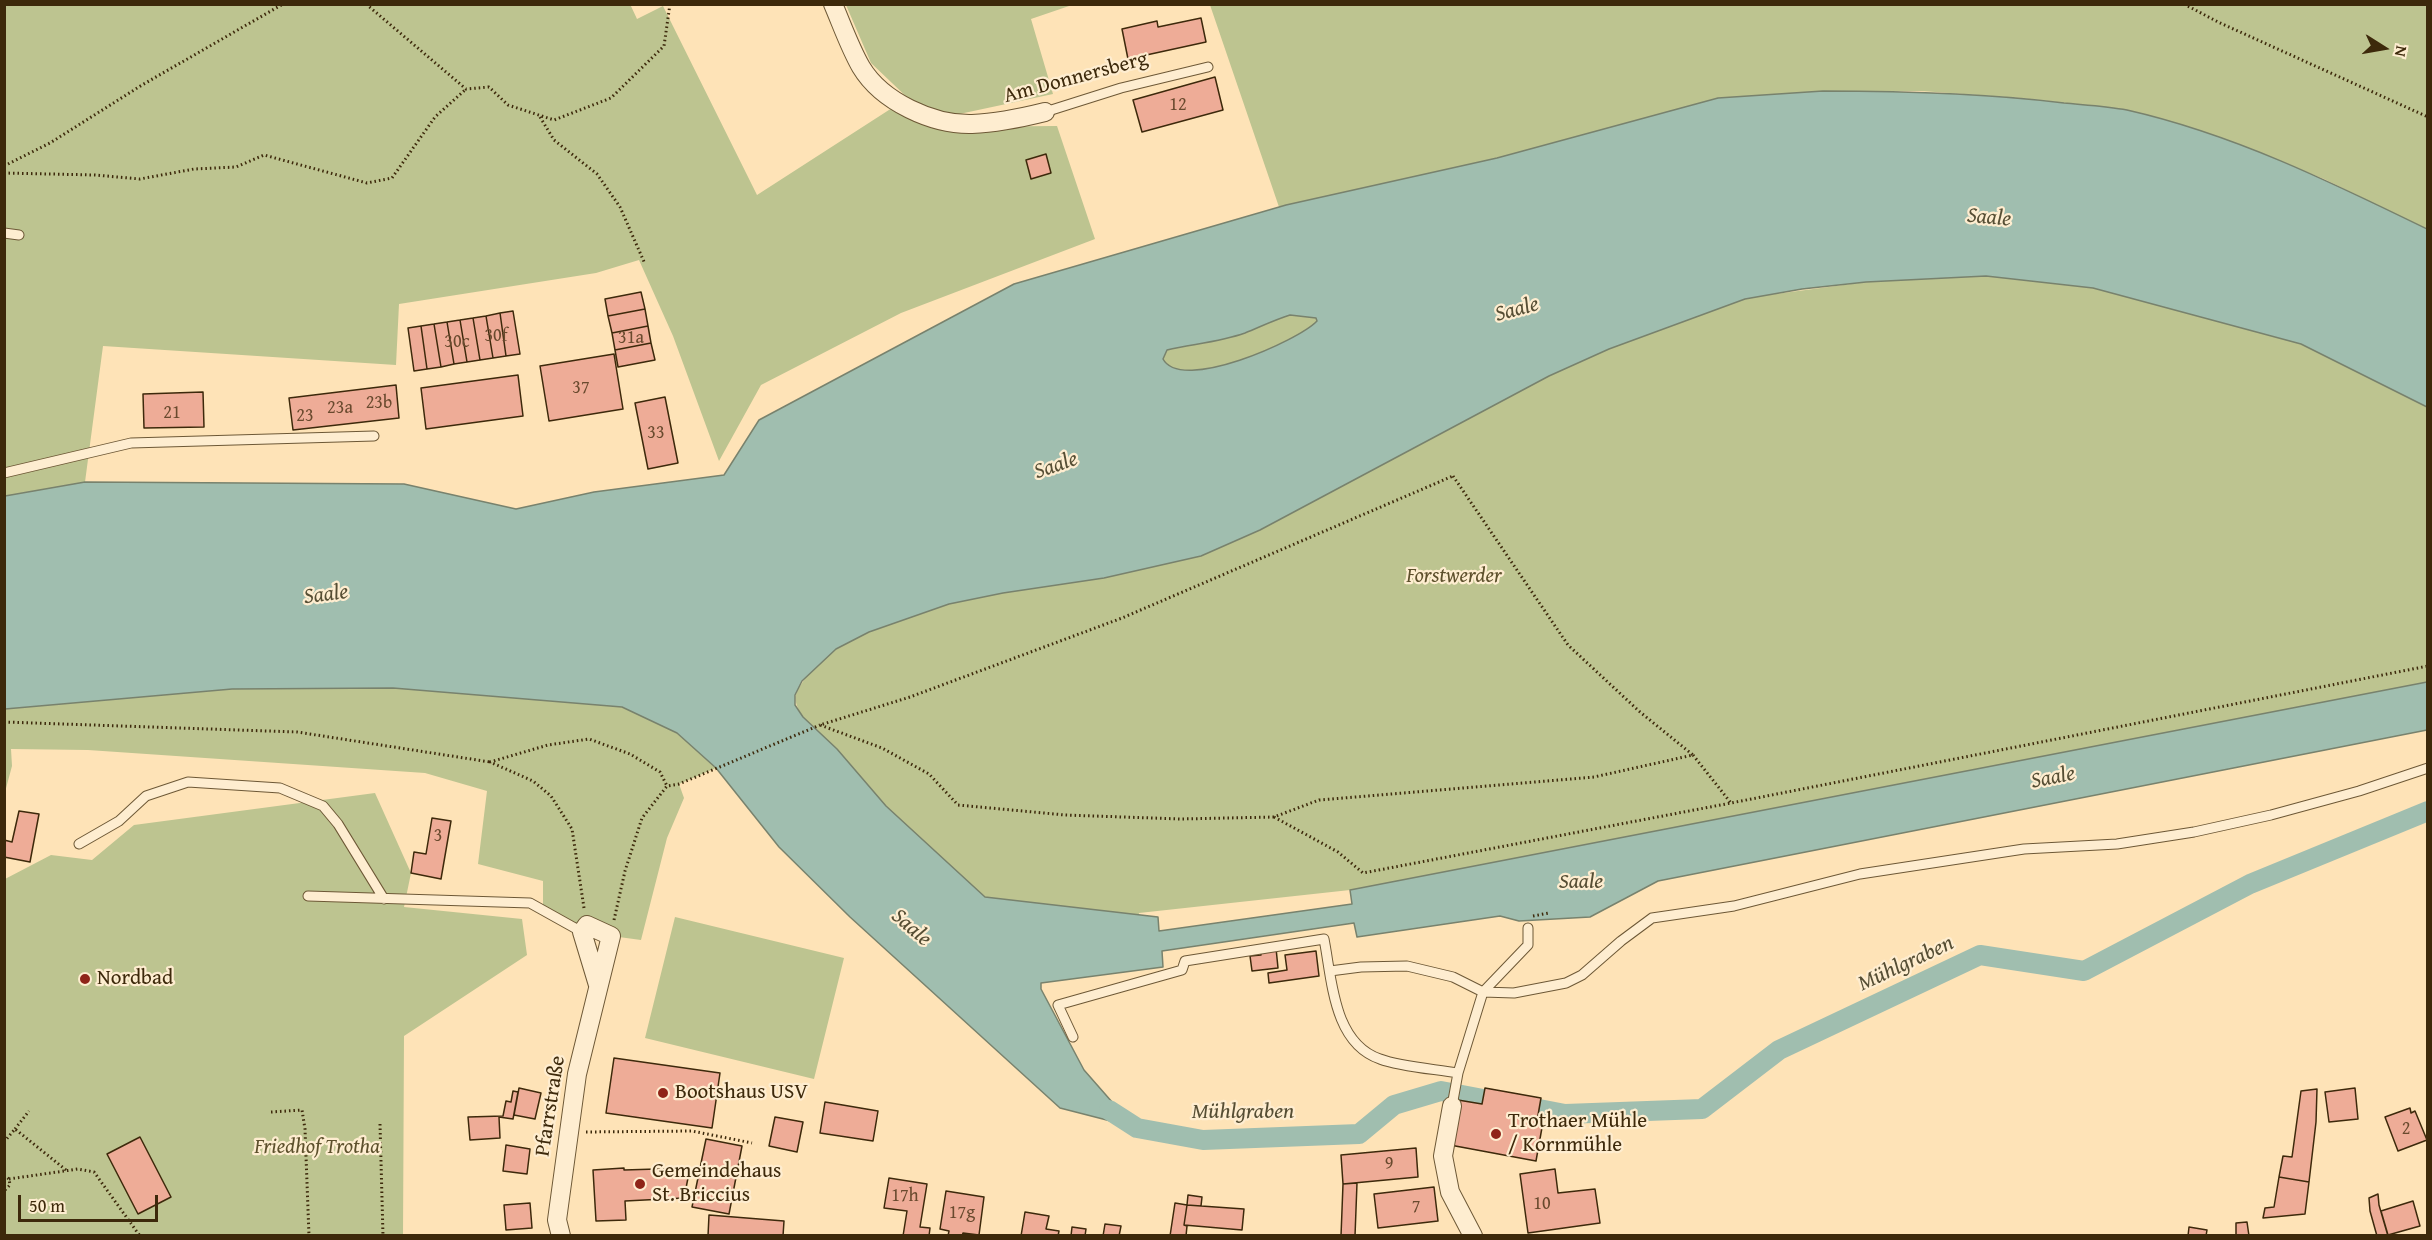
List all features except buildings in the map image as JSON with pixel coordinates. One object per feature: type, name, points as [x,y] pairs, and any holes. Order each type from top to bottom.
[{"type":"street","name":"Am Donnersberg","points":[[833,4],[862,68],[879,89],[905,106],[936,119],[970,124],[1045,112]]},
{"type":"street","points":[[598,985],[584,929],[611,936]]},
{"type":"street","name":"Pfarrstraße","points":[[561,1236],[557,1220],[577,1074],[611,936]]},
{"type":"street","points":[[1452,1106],[1443,1156],[1450,1192],[1473,1236]]},
{"type":"lane","name":"Am Donnersberg","points":[[1045,112],[1121,88],[1208,67]]},
{"type":"lane","points":[[4,233],[19,235]]},
{"type":"lane","points":[[4,473],[131,444],[374,436]]},
{"type":"lane","points":[[1330,971],[1361,967],[1407,966],[1453,977],[1483,992],[1514,993],[1566,983],[1582,975],[1652,918],[1734,906],[1860,874],[2024,849],[2117,844],[2194,832],[2282,812],[2427,768]]},
{"type":"lane","points":[[79,844],[119,821],[146,796],[188,782],[280,788],[322,806],[338,824],[384,899]]},
{"type":"lane","points":[[308,896],[530,903],[584,929]]},
{"type":"lane","points":[[1452,1106],[1458,1073],[1483,992],[1527,945],[1528,928]]},
{"type":"lane","points":[[1185,961],[1324,939],[1340,1017],[1348,1033],[1360,1047],[1379,1059],[1458,1073]]},
{"type":"lane","points":[[1073,1037],[1056,1002],[1182,970],[1185,961],[1184,950]]},
{"type":"path","points":[[4,166],[50,143],[142,85],[283,4]]},
{"type":"path","points":[[366,4],[466,89]]},
{"type":"path","points":[[4,173],[140,178],[194,169],[236,167],[264,155],[367,183],[392,178],[435,117],[466,89],[489,87],[508,105],[554,120],[611,98],[664,46],[670,4]]},
{"type":"path","points":[[2184,4],[2218,22],[2427,117]]},
{"type":"path","points":[[540,116],[554,140],[597,174],[620,207],[645,264]]},
{"type":"path","points":[[611,936],[625,871],[642,818],[668,786],[679,784],[820,725],[910,697],[1122,618],[1453,476],[1569,645],[1640,712],[1693,755],[1731,803]]},
{"type":"path","points":[[1274,817],[1338,852],[1363,873],[2427,666]]},
{"type":"path","points":[[4,722],[297,732],[490,762],[533,781],[550,796],[572,829],[584,929]]},
{"type":"path","points":[[820,725],[882,748],[929,774],[958,805],[1065,815],[1181,819],[1274,817],[1319,800],[1594,777],[1693,755]]},
{"type":"path","points":[[490,762],[548,745],[589,739],[630,754],[660,772],[668,786]]},
{"type":"path","points":[[271,1113],[302,1110],[305,1129],[309,1236]]},
{"type":"path","points":[[4,1142],[29,1111]]},
{"type":"path","points":[[380,1124],[383,1236]]},
{"type":"path","points":[[15,1129],[68,1171]]},
{"type":"path","points":[[569,1132],[692,1131],[752,1143]]},
{"type":"path","points":[[9,1179],[78,1169],[94,1172],[140,1236]]},
{"type":"path","points":[[4,1175],[9,1179],[10,1185],[4,1191]]},
{"type":"green space","points":[[630,4],[637,19],[663,6],[757,195],[892,108],[935,127],[1057,126],[1095,239],[901,313],[761,385],[719,461],[673,336],[639,260],[596,273],[399,304],[396,365],[103,346],[85,482],[5,496],[4,5]]},
{"type":"green space","points":[[846,5],[1072,5],[1031,19],[1053,94],[950,116],[913,103],[871,63]]},
{"type":"green space","points":[[1210,5],[2427,5],[2427,229],[2324,179],[2230,141],[2127,110],[2021,98],[1921,91],[1823,91],[1718,98],[1490,160],[1279,207]]},
{"type":"green space","name":"Forstwerder","points":[[1986,276],[2093,288],[2301,344],[2427,407],[2427,699],[1350,890],[1139,913],[1138,929],[985,897],[919,847],[803,717],[798,708],[796,695],[811,665],[1188,320],[1768,295],[1866,282]]},
{"type":"green space","points":[[393,688],[622,707],[677,733],[716,768],[679,784],[684,798],[667,838],[641,940],[582,932],[543,910],[543,881],[478,864],[487,791],[425,773],[88,750],[11,749],[12,766],[5,792],[5,709],[232,689]]},
{"type":"green space","name":"Friedhof Trotha","points":[[375,793],[411,873],[404,907],[522,919],[527,955],[404,1036],[403,1235],[5,1236],[5,879],[51,855],[92,860],[134,825]]},
{"type":"green space","points":[[675,917],[844,958],[814,1079],[645,1038]]},
{"type":"water","name":"Saale","points":[[1823,91],[1914,92],[2004,97],[2112,108],[2166,120],[2205,132],[2318,177],[2427,229],[2427,407],[2301,344],[2093,288],[1986,276],[1866,282],[1802,289],[1745,299],[1609,349],[1549,376],[1260,530],[1201,556],[1104,578],[1003,593],[949,604],[869,632],[836,649],[802,681],[795,695],[795,705],[803,717],[837,749],[886,806],[985,897],[1158,917],[1159,931],[1352,904],[1350,890],[2427,682],[2427,730],[1658,881],[1590,917],[1519,921],[1500,916],[1357,937],[1354,923],[1162,951],[1163,967],[1041,983],[1041,989],[1084,1070],[1134,1127],[1060,1108],[850,917],[779,847],[716,768],[677,733],[622,707],[393,688],[232,689],[5,709],[5,496],[85,482],[404,484],[516,509],[594,492],[724,475],[759,420],[1014,284],[1286,205],[1497,158],[1718,98]],"holes":[[[1290,315],[1316,318],[1317,321],[1306,330],[1265,351],[1215,367],[1192,370],[1174,368],[1163,359],[1167,350],[1236,336]]]},
{"type":"waterway","name":"Mühlgraben","points":[[1539,1109],[1565,1114],[1702,1109],[1779,1050],[1980,955],[2084,971],[2250,884],[2428,811]]},
{"type":"waterway","name":"Mühlgraben","points":[[1109,1110],[1137,1128],[1203,1140],[1359,1134],[1394,1105],[1441,1091],[1483,1099]]},
{"type":"place","name":"Nordbad","points":[[85,979]]},
{"type":"place","name":"Bootshaus USV","points":[[663,1093]]},
{"type":"place","name":"Trothaer Mühle / Kornmühle","points":[[1496,1134]]},
{"type":"place","name":"Gemeindehaus St. Briccius","points":[[640,1184]]}]
